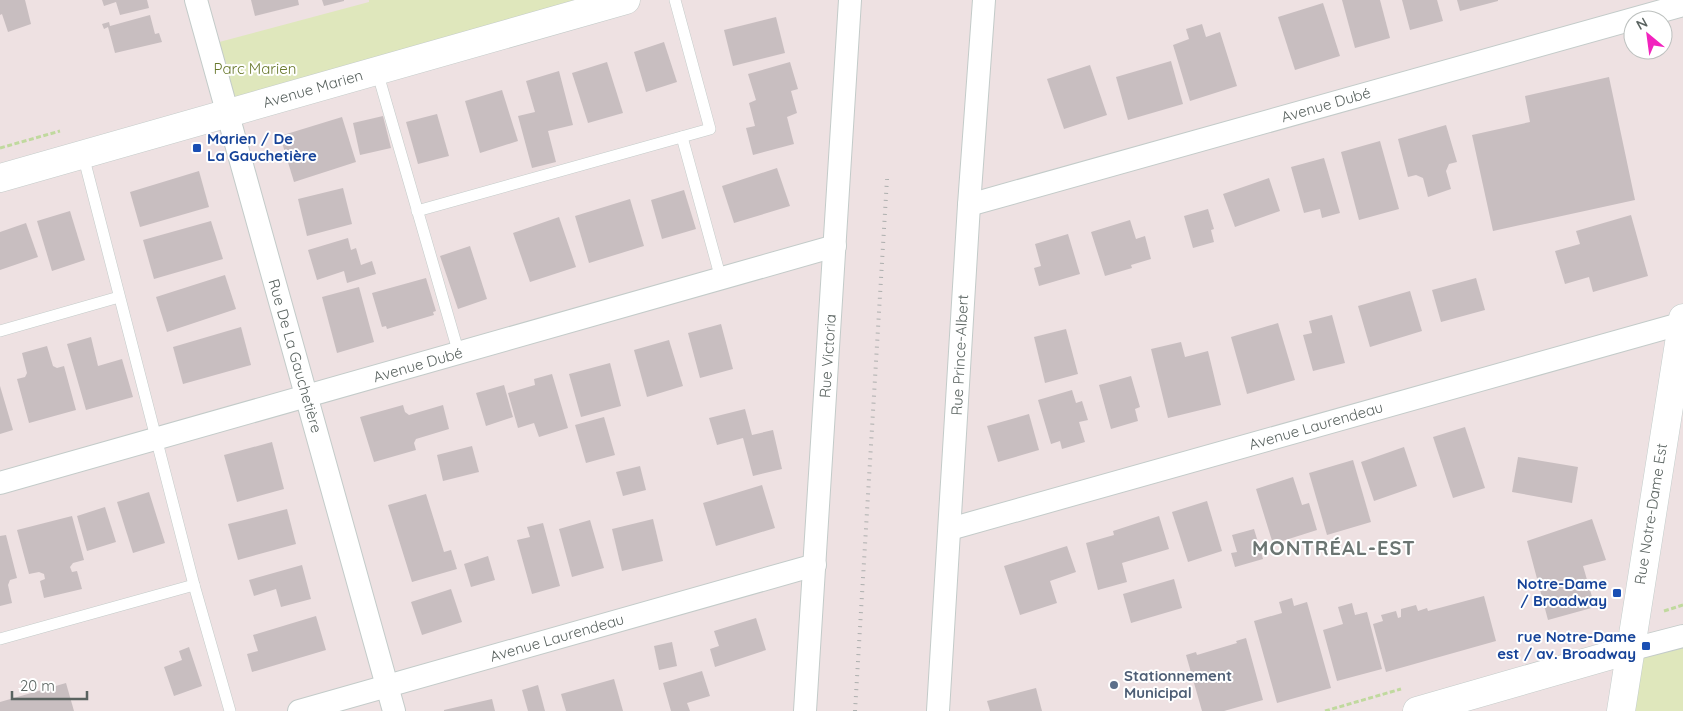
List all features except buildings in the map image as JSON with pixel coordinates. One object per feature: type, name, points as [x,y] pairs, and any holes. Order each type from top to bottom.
[{"type":"street","name":"Rue De La Gauchetière","points":[[196,0],[394,711]]},
{"type":"street","name":"Avenue Marien","points":[[0,178],[626,0]]},
{"type":"street","name":"Rue Victoria","points":[[805,711],[850,0]]},
{"type":"street","name":"Rue Prince-Albert","points":[[938,711],[984,0]]},
{"type":"street","name":"Avenue Dubé","points":[[970,205],[1683,5]]},
{"type":"street","name":"Avenue Dubé","points":[[0,484],[835,246]]},
{"type":"street","name":"Avenue Laurendeau","points":[[950,529],[1683,322]]},
{"type":"street","name":"Rue Notre-Dame Est","points":[[1621,711],[1629,650],[1683,322]]},
{"type":"street","name":"Avenue Laurendeau","points":[[299,711],[814,565]]},
{"type":"street","points":[[1417,711],[1683,636]]},
{"type":"lane","points":[[417,212],[710,129],[675,0]]},
{"type":"lane","points":[[377,71],[459,354]]},
{"type":"lane","points":[[682,137],[721,279]]},
{"type":"lane","points":[[83,155],[194,584],[230,711]]},
{"type":"lane","points":[[0,331],[120,296]]},
{"type":"lane","points":[[0,640],[194,584]]},
{"type":"path","points":[[1678,606],[1683,605]]},
{"type":"green space","name":"Parc Marien","points":[[369,0],[626,0],[227,114],[208,45],[369,2]]},
{"type":"green space","points":[[1683,636],[1683,711],[1621,711],[1629,650]]},
{"type":"railway","points":[[855,711],[887,179]]},
{"type":"place","name":"Marien / De La Gauchetière","points":[[197,148]]},
{"type":"place","name":"Notre-Dame / Broadway","points":[[1617,593]]},
{"type":"place","name":"rue Notre-Dame est / av. Broadway","points":[[1646,646]]},
{"type":"place","name":"Stationnement Municipal","points":[[1114,685]]},
{"type":"district","name":"MONTRÉAL-EST","points":[[1334,548]]}]
